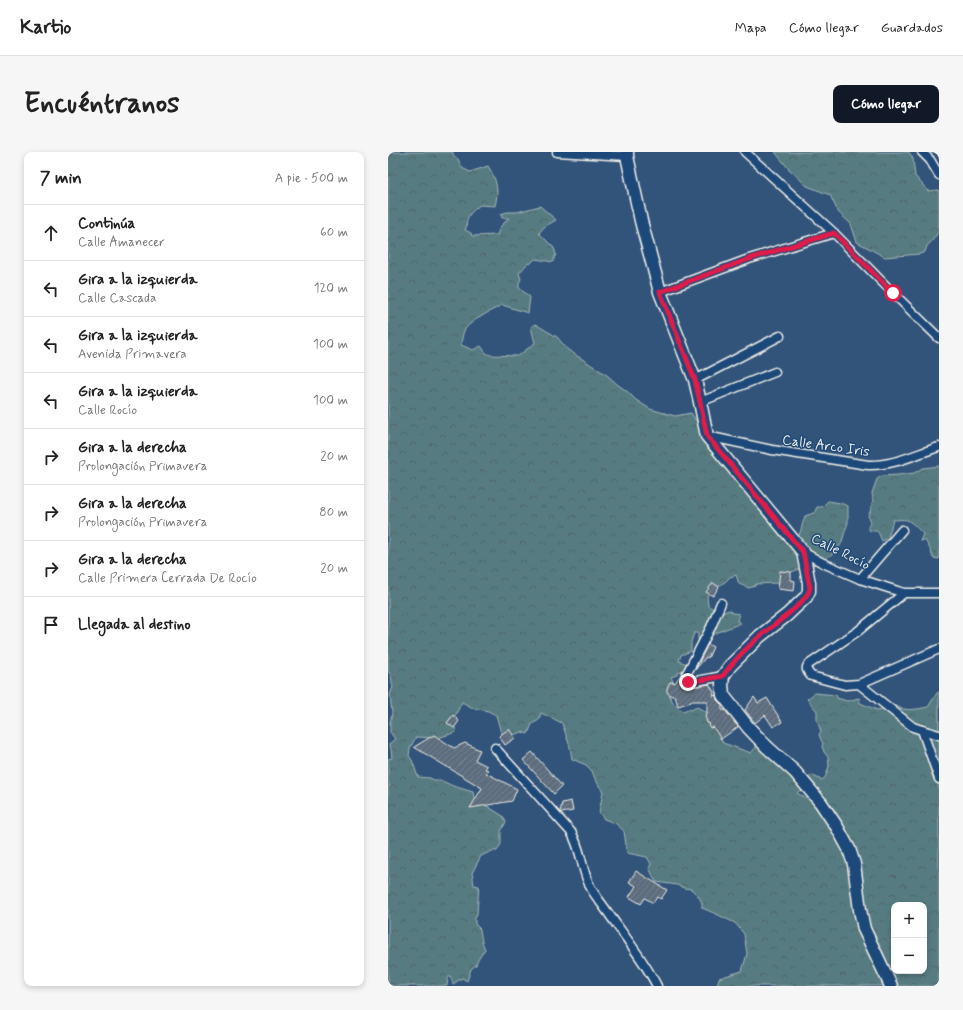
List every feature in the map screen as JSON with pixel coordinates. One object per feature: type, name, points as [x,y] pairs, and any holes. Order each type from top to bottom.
[{"type":"street","points":[[557,152],[627,154],[641,221],[660,292],[695,380],[707,436]]},
{"type":"street","points":[[745,152],[834,233],[939,338]]},
{"type":"street","points":[[922,152],[930,160],[939,175]]},
{"type":"street","points":[[660,292],[749,259],[834,233]]},
{"type":"street","points":[[695,380],[780,336]]},
{"type":"street","points":[[700,402],[775,372]]},
{"type":"street","name":"Calle Arco Iris","points":[[707,436],[772,450],[868,465],[887,464],[939,447]]},
{"type":"street","name":"Calle Rocío","points":[[707,436],[803,552],[860,579],[904,593],[939,593]]},
{"type":"street","points":[[860,579],[902,530]]},
{"type":"street","points":[[803,552],[810,588],[806,597],[787,615],[760,636],[730,666],[723,676],[723,695],[748,727],[795,772],[821,803],[837,827],[849,849],[854,864],[864,929],[891,986]]},
{"type":"street","points":[[904,593],[858,632],[808,664],[806,670],[811,676],[845,685],[860,684],[939,649]]},
{"type":"street","points":[[721,603],[711,628],[686,675],[686,678],[688,682],[691,682],[723,676]]},
{"type":"street","points":[[860,684],[913,727],[939,735]]},
{"type":"street","points":[[922,730],[939,779]]},
{"type":"street","points":[[495,748],[571,832],[578,846],[589,885],[636,951],[656,986]]},
{"type":"green space","points":[[388,152],[453,152],[453,155],[458,159],[462,168],[470,172],[488,166],[496,185],[497,195],[495,206],[480,205],[469,215],[465,230],[471,233],[472,236],[497,235],[500,227],[509,218],[502,218],[501,214],[507,212],[517,212],[540,206],[556,220],[544,227],[539,233],[554,248],[556,254],[553,262],[535,259],[530,264],[528,263],[519,273],[521,279],[519,288],[530,297],[528,313],[502,305],[472,322],[463,333],[461,345],[473,350],[481,346],[486,353],[490,355],[518,356],[535,343],[531,327],[535,324],[557,337],[568,350],[607,375],[636,400],[650,409],[675,416],[691,413],[765,513],[764,517],[772,524],[798,537],[805,516],[814,513],[817,507],[822,507],[828,501],[848,506],[848,523],[840,546],[833,552],[832,555],[819,564],[810,565],[786,574],[778,583],[756,584],[755,586],[749,588],[739,584],[736,575],[730,577],[707,596],[708,606],[712,608],[713,611],[720,613],[730,610],[733,613],[739,614],[737,621],[741,623],[698,640],[698,633],[694,633],[691,642],[691,651],[681,655],[679,661],[687,664],[688,667],[677,675],[671,677],[676,688],[668,693],[674,704],[683,711],[688,709],[691,710],[697,707],[708,713],[723,743],[751,753],[758,745],[806,787],[797,793],[816,804],[828,814],[836,811],[816,797],[806,777],[812,775],[821,780],[825,778],[829,766],[828,757],[824,752],[822,746],[823,744],[819,735],[821,731],[817,721],[817,711],[807,699],[815,693],[836,695],[837,698],[847,701],[859,698],[860,703],[877,710],[896,706],[912,710],[928,707],[939,692],[939,986],[717,986],[719,978],[742,971],[747,954],[744,934],[735,923],[702,908],[702,903],[699,897],[691,889],[656,882],[649,868],[651,864],[647,857],[627,853],[624,831],[615,823],[604,819],[599,812],[603,792],[592,771],[586,765],[572,759],[570,747],[562,723],[541,713],[539,720],[532,724],[528,734],[522,732],[510,736],[501,733],[496,715],[488,711],[473,708],[462,702],[453,720],[456,732],[438,738],[416,737],[410,748],[409,756],[418,777],[440,780],[473,792],[474,798],[503,816],[506,822],[501,831],[501,844],[497,851],[492,851],[481,856],[472,873],[474,885],[479,886],[475,924],[480,929],[482,942],[485,949],[476,965],[471,969],[467,981],[462,978],[453,984],[450,976],[448,978],[447,986],[388,986],[388,786],[390,786],[388,782],[388,759],[392,758],[389,744],[395,739],[390,732],[392,713],[390,695],[393,687],[391,676],[388,671]]},
{"type":"green space","points":[[775,152],[909,152],[913,159],[915,176],[928,191],[939,190],[939,231],[927,246],[925,252],[920,254],[885,257],[857,242],[851,224],[838,212],[830,195],[807,186],[788,168]]},
{"type":"green space","points":[[939,466],[939,559],[933,558],[925,540],[920,541],[923,534],[907,520],[893,520],[888,538],[882,541],[877,532],[870,531],[868,527],[871,521],[868,516],[873,500],[872,493],[877,479],[882,476],[914,473],[923,468]]},
{"type":"building","points":[[780,571],[791,572],[791,580],[795,581],[794,591],[778,589]]},
{"type":"building","points":[[713,583],[719,587],[713,596],[706,592]]},
{"type":"building","points":[[708,644],[713,647],[708,658],[706,657],[695,670]]},
{"type":"building","points":[[681,674],[681,680],[685,687],[709,684],[714,692],[713,696],[716,695],[717,700],[722,705],[722,710],[725,710],[738,727],[721,739],[713,727],[710,728],[709,723],[707,723],[705,715],[707,714],[707,701],[691,701],[678,706],[675,696],[672,696],[667,692],[667,688],[670,682],[675,683]]},
{"type":"building","points":[[754,697],[758,703],[767,698],[782,722],[773,727],[765,715],[755,723],[745,710]]},
{"type":"building","points":[[453,715],[459,721],[454,728],[447,723]]},
{"type":"building","points":[[509,729],[515,738],[505,745],[499,736]]},
{"type":"building","points":[[434,735],[454,748],[465,743],[480,750],[475,760],[487,766],[485,769],[488,770],[486,773],[517,789],[512,801],[470,808],[482,788],[414,747]]},
{"type":"building","points":[[532,752],[562,786],[554,794],[523,760]]},
{"type":"building","points":[[571,801],[573,811],[561,813],[562,803]]},
{"type":"building","points":[[636,871],[667,890],[661,899],[657,897],[653,903],[645,898],[641,904],[629,897],[636,886],[629,882]]},
{"type":"route","points":[[688,682],[723,676],[730,666],[760,636],[787,615],[806,597],[810,588],[803,552],[707,436],[695,380],[660,292],[749,259],[834,233],[893,293]]}]
